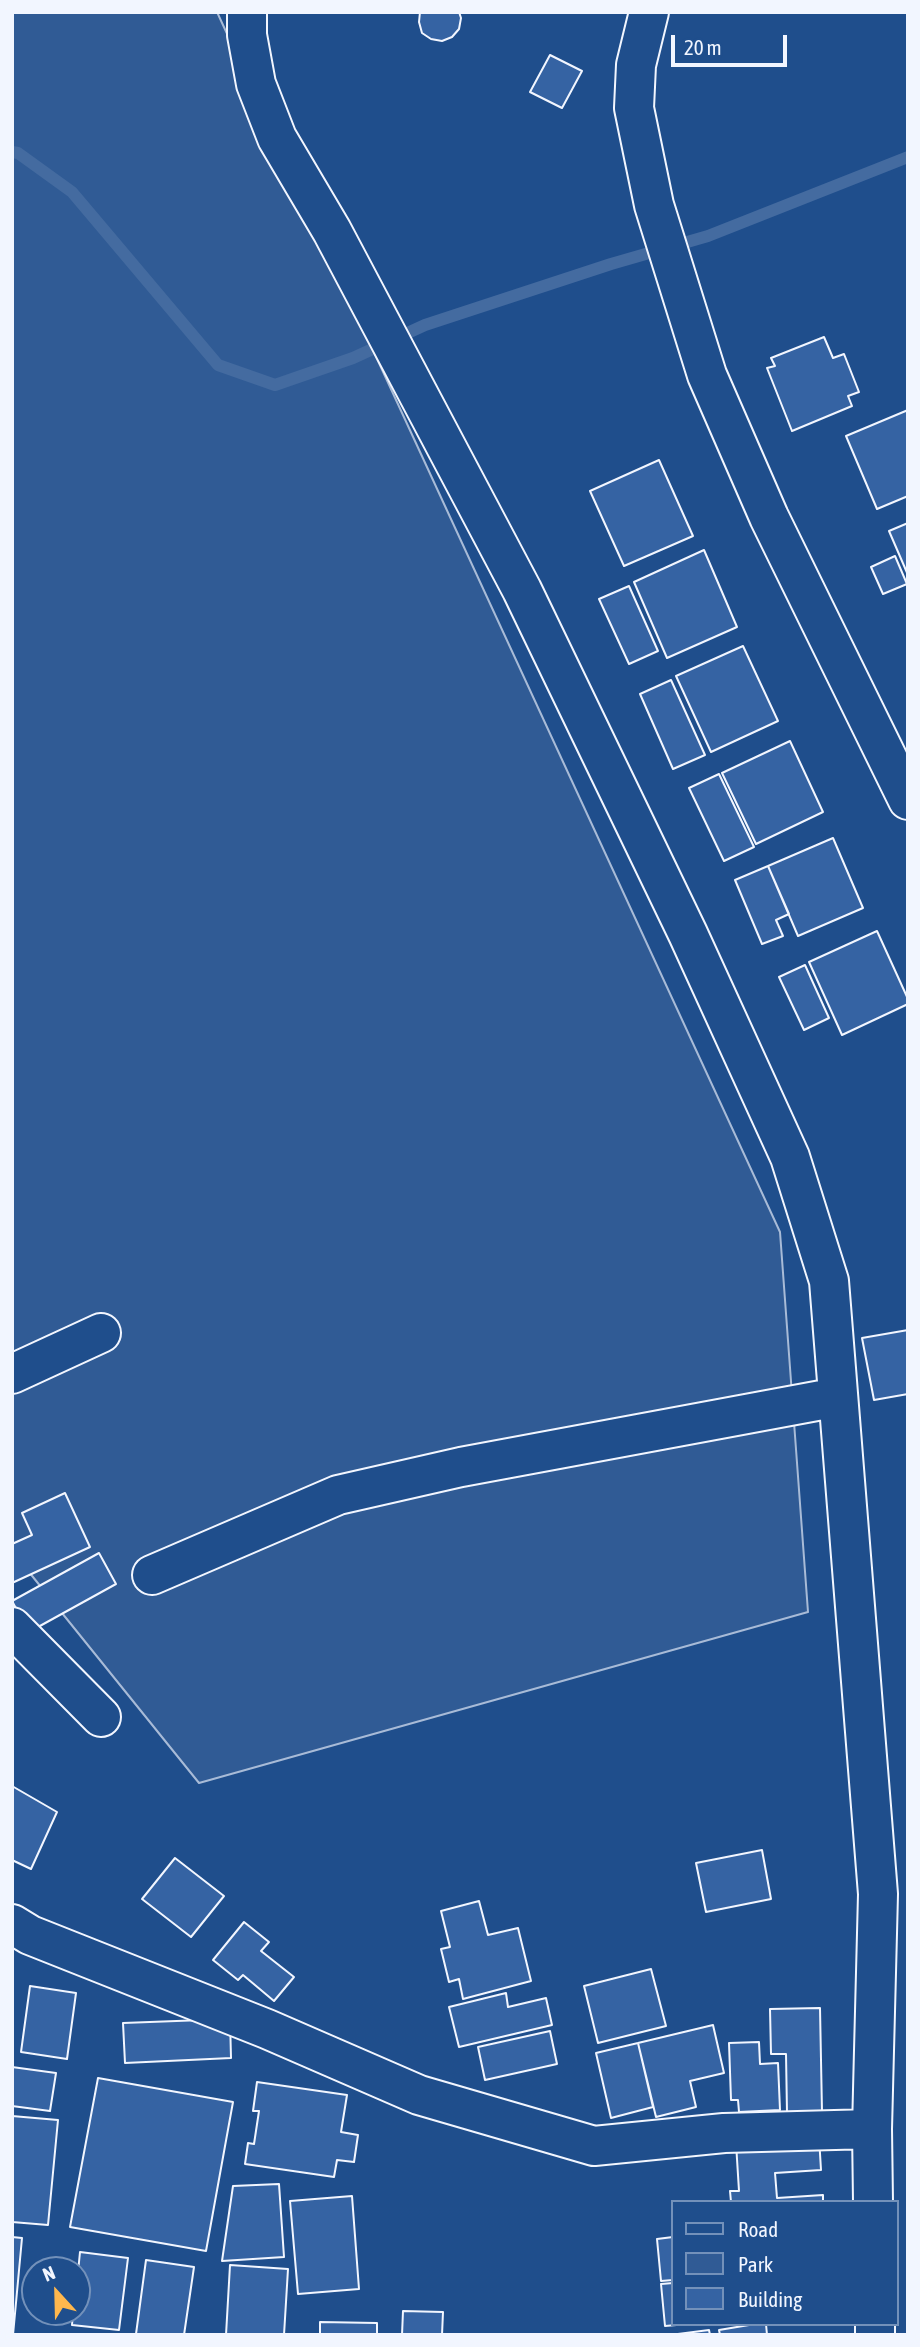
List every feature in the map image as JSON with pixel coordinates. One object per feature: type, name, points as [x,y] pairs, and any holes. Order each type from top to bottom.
[{"type":"street","points":[[247,12],[247,35],[256,84],[277,138],[332,231],[522,590],[688,934],[790,1157],[829,1281],[878,1894],[872,2129],[873,2200]]},
{"type":"street","points":[[649,12],[636,65],[635,108],[654,205],[707,375],[769,517],[908,800]]},
{"type":"street","points":[[12,1374],[101,1333]]},
{"type":"street","points":[[152,1575],[338,1495],[461,1467],[838,1396]]},
{"type":"street","points":[[12,1627],[101,1717]]},
{"type":"street","points":[[12,1924],[30,1935],[267,2029],[419,2095],[594,2146],[724,2133],[872,2129]]},
{"type":"green space","points":[[12,12],[217,12],[780,1232],[808,1612],[199,1783],[12,1551]]},
{"type":"building","points":[[420,12],[459,12],[459,29],[452,37],[442,41],[431,39],[422,33]]},
{"type":"building","points":[[550,55],[582,71],[562,108],[530,92]]},
{"type":"building","points":[[824,337],[833,358],[844,354],[859,392],[848,396],[852,406],[792,431],[767,368],[775,366],[771,358]]},
{"type":"building","points":[[908,410],[908,496],[877,509],[846,436]]},
{"type":"building","points":[[659,460],[693,536],[624,566],[590,491]]},
{"type":"building","points":[[908,523],[908,575],[889,531]]},
{"type":"building","points":[[704,550],[737,627],[667,658],[634,582]]},
{"type":"building","points":[[895,556],[907,584],[883,594],[871,567]]},
{"type":"building","points":[[629,586],[658,651],[629,664],[599,599]]},
{"type":"building","points":[[743,646],[778,721],[711,752],[676,676]]},
{"type":"building","points":[[671,680],[705,755],[673,769],[640,694]]},
{"type":"building","points":[[790,741],[823,812],[756,844],[722,773]]},
{"type":"building","points":[[719,774],[754,847],[724,861],[689,788]]},
{"type":"building","points":[[833,838],[863,908],[798,936],[768,866]]},
{"type":"building","points":[[768,866],[789,914],[776,920],[783,936],[762,944],[735,880]]},
{"type":"building","points":[[877,931],[908,1004],[842,1035],[809,962]]},
{"type":"building","points":[[805,965],[829,1018],[804,1030],[779,977]]},
{"type":"building","points":[[908,1330],[908,1394],[874,1400],[862,1338]]},
{"type":"building","points":[[65,1493],[90,1547],[12,1583],[12,1544],[32,1535],[22,1513]]},
{"type":"building","points":[[99,1553],[116,1584],[29,1632],[12,1601]]},
{"type":"building","points":[[12,1786],[57,1812],[31,1869],[12,1860]]},
{"type":"building","points":[[762,1850],[771,1899],[706,1912],[696,1863]]},
{"type":"building","points":[[175,1858],[224,1896],[191,1937],[142,1899]]},
{"type":"building","points":[[479,1901],[488,1935],[518,1928],[531,1981],[463,1999],[459,1979],[449,1982],[441,1949],[450,1947],[441,1911]]},
{"type":"building","points":[[244,1922],[269,1942],[261,1951],[294,1977],[274,2001],[243,1975],[238,1980],[213,1960]]},
{"type":"building","points":[[651,1969],[666,2026],[598,2043],[584,1986]]},
{"type":"building","points":[[30,1986],[76,1993],[67,2059],[21,2052]]},
{"type":"building","points":[[506,1993],[508,2007],[546,1998],[552,2025],[459,2047],[449,2007]]},
{"type":"building","points":[[820,2008],[822,2112],[787,2113],[786,2054],[771,2054],[770,2009]]},
{"type":"building","points":[[230,2019],[231,2058],[125,2063],[123,2023]]},
{"type":"building","points":[[713,2025],[724,2073],[690,2081],[696,2107],[656,2117],[638,2043]]},
{"type":"building","points":[[550,2031],[557,2064],[485,2080],[478,2047]]},
{"type":"building","points":[[759,2042],[760,2064],[778,2063],[780,2110],[739,2112],[738,2100],[731,2100],[729,2043]]},
{"type":"building","points":[[638,2043],[653,2107],[611,2118],[596,2053]]},
{"type":"building","points":[[12,2067],[56,2073],[50,2111],[12,2106]]},
{"type":"building","points":[[98,2078],[233,2102],[206,2251],[70,2227]]},
{"type":"building","points":[[257,2082],[347,2095],[341,2132],[358,2135],[354,2162],[337,2160],[334,2177],[245,2164],[248,2143],[254,2144],[259,2111],[253,2111]]},
{"type":"building","points":[[12,2116],[58,2120],[48,2225],[12,2222]]},
{"type":"building","points":[[819,2137],[821,2170],[775,2173],[777,2198],[823,2195],[823,2200],[731,2200],[730,2191],[739,2191],[736,2143]]},
{"type":"building","points":[[279,2184],[284,2257],[222,2261],[233,2186]]},
{"type":"building","points":[[352,2196],[359,2289],[298,2294],[290,2201]]},
{"type":"building","points":[[12,2237],[22,2238],[13,2335],[12,2335]]},
{"type":"building","points":[[671,2237],[671,2280],[661,2281],[657,2239]]},
{"type":"building","points":[[80,2252],[128,2258],[119,2330],[81,2326],[91,2326],[91,2256],[80,2256]]},
{"type":"building","points":[[146,2260],[194,2267],[184,2335],[136,2334]]},
{"type":"building","points":[[230,2265],[288,2269],[284,2335],[226,2335]]},
{"type":"building","points":[[671,2283],[671,2325],[665,2326],[661,2284]]},
{"type":"building","points":[[403,2311],[443,2312],[442,2335],[402,2335]]},
{"type":"building","points":[[320,2322],[377,2323],[377,2335],[320,2335]]},
{"type":"building","points":[[766,2326],[767,2335],[720,2335],[719,2330]]},
{"type":"building","points":[[709,2330],[710,2335],[670,2335]]},
{"type":"waterway","points":[[12,152],[18,153],[72,192],[218,365],[275,385],[353,358],[425,325],[611,264],[708,236],[908,157]]}]
